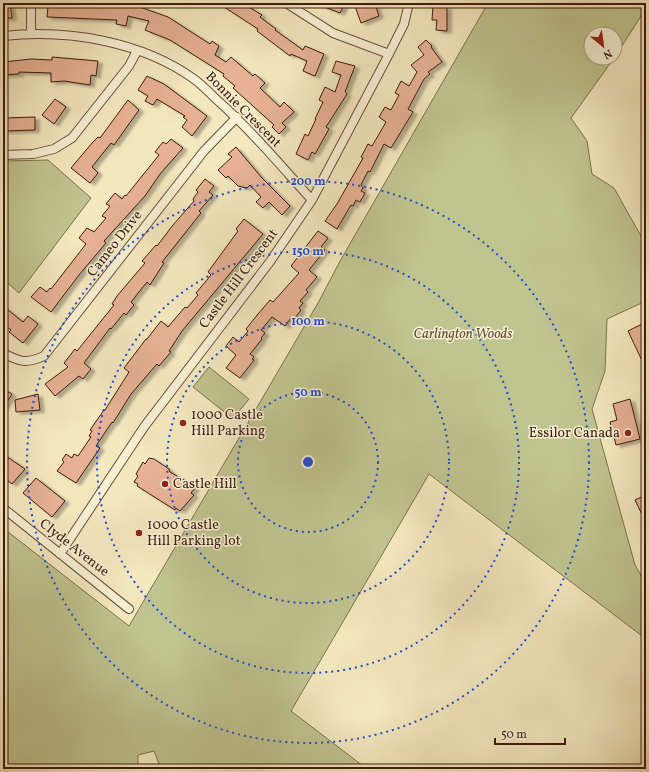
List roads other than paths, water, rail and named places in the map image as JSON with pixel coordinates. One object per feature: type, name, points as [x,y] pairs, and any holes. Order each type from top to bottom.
[{"type":"street","points":[[31,3],[31,33]]},
{"type":"street","points":[[286,3],[333,33],[389,54]]},
{"type":"street","name":"Castle Hill Crescent","points":[[60,554],[144,427],[269,263],[312,200],[404,24],[409,3]]},
{"type":"street","name":"Bonnie Crescent","points":[[3,36],[31,33],[94,39],[156,57],[194,79],[237,117],[312,200]]},
{"type":"street","points":[[3,155],[33,154],[54,149],[72,138],[129,66],[137,51]]},
{"type":"street","name":"Cameo Drive","points":[[3,353],[18,361],[33,361],[44,356],[204,151],[237,117]]},
{"type":"street","name":"Clyde Avenue","points":[[3,508],[129,609]]},
{"type":"place","name":"1000 Castle Hill Parking","points":[[183,423]]},
{"type":"place","name":"Essilor Canada","points":[[628,433]]},
{"type":"place","name":"Castle Hill","points":[[165,484]]},
{"type":"place","name":"1000 Castle Hill Parking lot","points":[[139,533]]},
{"type":"park label","name":"Carlington Woods","points":[[463,334]]}]
